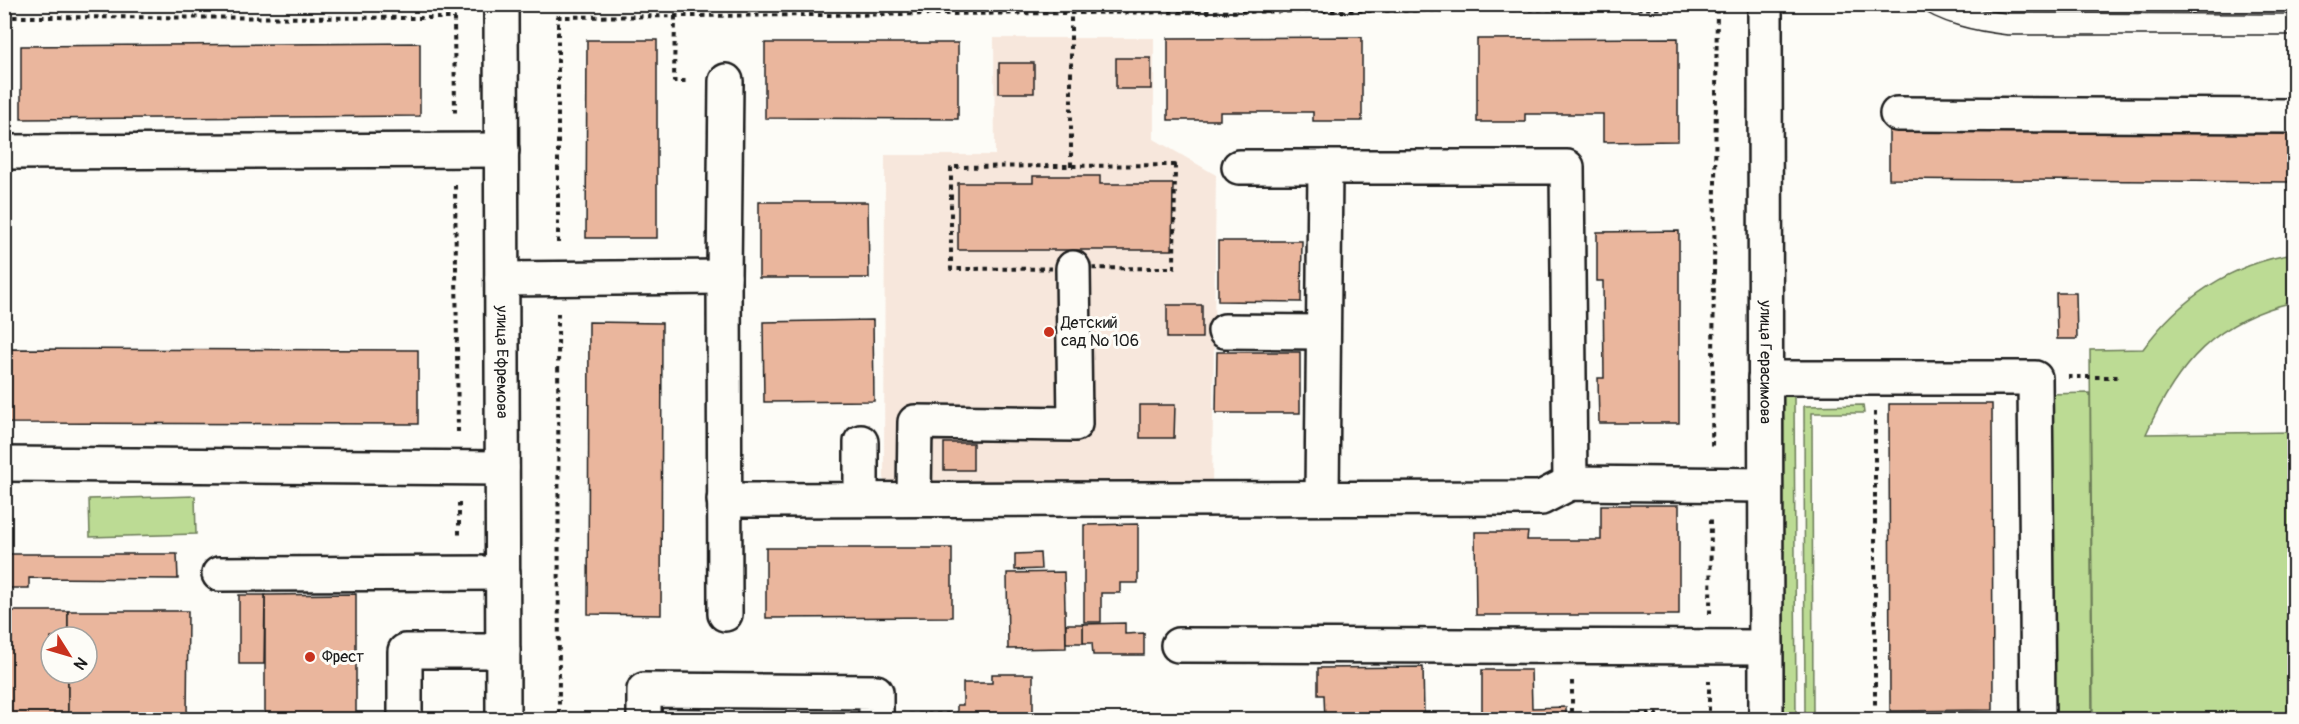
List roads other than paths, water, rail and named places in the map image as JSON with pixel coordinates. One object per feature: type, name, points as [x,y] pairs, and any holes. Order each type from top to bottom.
[{"type":"street","name":"улица Ефремова","points":[[501,4],[503,720]]},
{"type":"street","name":"улица Герасимова","points":[[1765,4],[1766,720]]},
{"type":"street","points":[[725,614],[726,81]]},
{"type":"street","points":[[1897,114],[2295,116]]},
{"type":"street","points":[[4,152],[502,150]]},
{"type":"street","points":[[1239,167],[1567,167],[1570,483]]},
{"type":"street","points":[[1322,498],[1325,167]]},
{"type":"street","points":[[914,499],[915,422],[1075,424],[1073,268]]},
{"type":"street","points":[[502,279],[724,277]]},
{"type":"street","points":[[1225,331],[1323,332]]},
{"type":"street","points":[[1765,378],[2035,378],[2038,720]]},
{"type":"street","points":[[861,442],[861,499]]},
{"type":"street","points":[[4,464],[502,468]]},
{"type":"street","points":[[724,500],[1541,498],[1570,483],[1765,485]]},
{"type":"street","points":[[219,574],[503,573]]},
{"type":"street","points":[[1178,645],[1766,647]]},
{"type":"street","points":[[405,720],[405,651],[503,651]]},
{"type":"street","points":[[644,720],[644,690],[876,692],[876,718]]},
{"type":"tram line","points":[[1913,4],[1934,17],[1958,26],[2007,35],[2294,35]]},
{"type":"tram line","points":[[1964,4],[1983,10],[2007,13],[2294,14]]},
{"type":"place","name":"Детский сад № 106","points":[[1049,332]]},
{"type":"place","name":"Фрест","points":[[310,657]]}]
